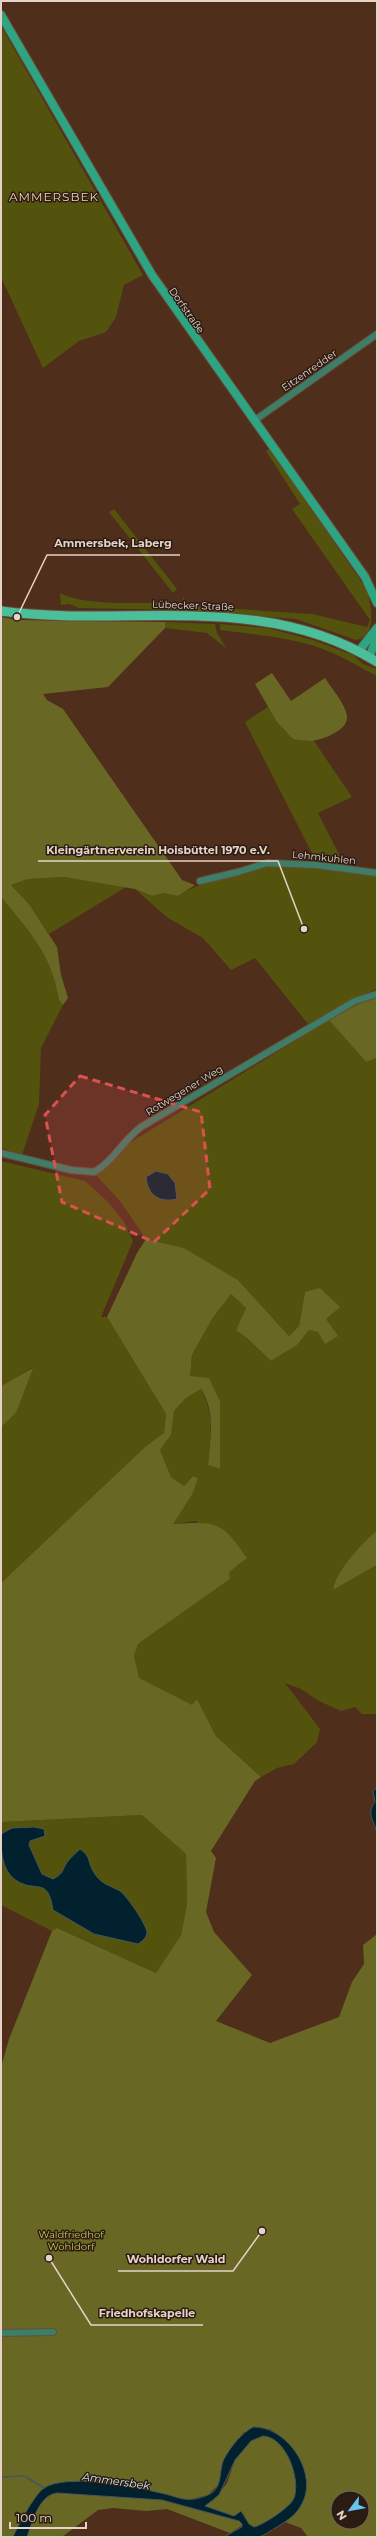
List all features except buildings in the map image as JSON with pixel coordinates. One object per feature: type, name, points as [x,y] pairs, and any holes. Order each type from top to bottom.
[{"type":"main road","name":"Lübecker Straße","points":[[1,611],[42,614],[182,614],[260,620],[317,633],[359,651],[373,659]]},
{"type":"street","name":"Dorfstraße","points":[[1,14],[152,275],[364,577],[377,603]]},
{"type":"street","name":"Eitzenredder","points":[[252,418],[258,418],[377,334]]},
{"type":"street","points":[[359,651],[377,628]]},
{"type":"street","points":[[373,659],[377,638]]},
{"type":"street","name":"Lehmkuhlen","points":[[200,881],[238,872],[266,863],[317,866],[377,873]]},
{"type":"street","name":"Rotwegener Weg","points":[[1,1153],[76,1172],[94,1172],[106,1163],[129,1136],[141,1127],[355,1001],[377,994]]},
{"type":"street","points":[[1,2333],[53,2332]]},
{"type":"highlighted area","points":[[80,1076],[201,1112],[210,1189],[154,1242],[62,1202],[45,1115]]},
{"type":"shaded area","points":[[1,26],[143,275],[124,285],[116,317],[106,332],[79,341],[43,368],[1,277]]},
{"type":"shaded area","points":[[270,449],[368,593],[371,618],[368,633],[363,637],[356,640],[296,619],[184,610],[183,597],[189,606],[312,614],[367,627],[370,620],[292,509],[300,504],[266,451]]},
{"type":"shaded area","points":[[114,509],[177,589],[173,593],[109,512]]},
{"type":"shaded area","points":[[60,593],[71,597],[101,602],[178,603],[179,610],[79,608],[69,604],[61,605]]},
{"type":"shaded area","points":[[165,622],[215,624],[217,633],[226,648],[207,633],[165,628]]},
{"type":"shaded area","points":[[220,624],[267,628],[313,640],[353,655],[363,664],[377,669],[377,676],[325,650],[300,642],[220,630]]},
{"type":"shaded area","points":[[269,706],[281,727],[286,732],[298,739],[314,741],[352,797],[318,813],[345,866],[317,863],[245,722]]},
{"type":"shaded area","points":[[275,863],[377,876],[377,989],[354,999],[308,1024],[255,958],[231,970],[203,938],[168,918],[135,889],[152,896],[164,893],[178,896],[202,884],[243,874]]},
{"type":"shaded area","points":[[64,877],[126,887],[49,934],[29,904],[11,885],[28,879]]},
{"type":"shaded area","points":[[1,897],[30,933],[45,956],[51,969],[59,1000],[63,1005],[41,1048],[39,1104],[22,1155],[1,1148]]},
{"type":"shaded area","points":[[329,1020],[366,1062],[377,1058],[377,1531],[356,1552],[334,1584],[333,1590],[377,1565],[377,1714],[362,1714],[355,1707],[341,1711],[319,1701],[301,1689],[285,1683],[320,1729],[317,1742],[294,1764],[277,1768],[261,1777],[216,1736],[197,1699],[192,1706],[138,1678],[134,1656],[138,1644],[230,1579],[196,1521],[172,1524],[193,1493],[198,1478],[193,1476],[184,1486],[171,1477],[160,1450],[171,1435],[174,1411],[186,1398],[201,1389],[210,1417],[208,1465],[220,1469],[209,1378],[190,1377],[192,1355],[212,1319],[231,1294],[246,1308],[236,1330],[248,1339],[271,1361],[297,1345],[309,1330],[337,1336],[305,1292],[299,1326],[289,1336],[238,1280],[184,1248],[146,1239],[120,1201],[96,1175],[123,1147]]},
{"type":"shaded area","points":[[1,1161],[85,1181],[108,1202],[124,1222],[133,1241],[101,1317],[107,1317],[166,1414],[164,1433],[146,1446],[1,1583],[1,1427],[16,1413],[32,1368],[1,1386]]},
{"type":"shaded area","points":[[142,1815],[186,1854],[187,1904],[181,1935],[156,1973],[57,1928],[52,1931],[1,1905],[1,1822]]},
{"type":"green space","points":[[1,617],[17,620],[165,622],[165,628],[108,687],[43,694],[47,700],[63,709],[182,880],[195,885],[178,896],[164,893],[152,896],[135,889],[64,877],[28,879],[11,885],[29,904],[57,947],[61,975],[68,998],[63,1005],[59,1000],[51,969],[45,956],[30,933],[1,897]]},
{"type":"green space","points":[[272,673],[291,701],[325,678],[346,711],[347,721],[344,726],[335,733],[317,740],[310,741],[293,739],[277,722],[255,684]]},
{"type":"green space","points":[[373,996],[377,996],[377,1058],[366,1062],[329,1020]]},
{"type":"green space","name":"Waldfriedhof Wohldorf","points":[[146,1239],[184,1248],[238,1280],[289,1336],[299,1326],[305,1292],[320,1288],[340,1307],[326,1319],[338,1336],[325,1344],[318,1332],[309,1330],[297,1345],[271,1361],[248,1339],[236,1330],[246,1308],[231,1294],[212,1319],[192,1355],[190,1376],[209,1378],[220,1402],[220,1469],[208,1465],[211,1426],[209,1407],[201,1389],[186,1398],[174,1411],[171,1435],[160,1450],[171,1477],[184,1486],[193,1476],[198,1478],[193,1493],[173,1524],[199,1523],[216,1526],[231,1536],[247,1558],[229,1572],[230,1579],[138,1644],[134,1656],[139,1678],[192,1705],[197,1699],[216,1736],[261,1777],[255,1781],[211,1851],[216,1858],[206,1912],[214,1932],[252,1975],[216,2021],[270,2043],[339,2017],[352,1982],[364,1964],[363,1945],[377,1934],[377,2537],[308,2537],[301,2528],[285,2522],[300,2507],[301,2471],[296,2454],[282,2438],[270,2429],[244,2432],[225,2458],[218,2485],[208,2495],[183,2501],[142,2489],[69,2481],[53,2484],[40,2491],[13,2537],[1,2537],[1,2067],[9,2039],[52,1931],[57,1928],[156,1973],[181,1935],[187,1904],[186,1854],[142,1815],[1,1822],[1,1583],[146,1446],[164,1433],[166,1414],[107,1317],[137,1253]]},
{"type":"green space","points":[[33,1368],[16,1413],[1,1427],[1,1386]]},
{"type":"green space","points":[[377,1531],[377,1565],[333,1590],[338,1575],[350,1558],[364,1542]]},
{"type":"green space","points":[[263,2436],[271,2438],[279,2443],[285,2451],[293,2470],[296,2490],[292,2502],[288,2506],[270,2519],[254,2527],[249,2524],[243,2513],[234,2516],[205,2506],[214,2500],[227,2483],[235,2460],[251,2441]]},
{"type":"green space","points":[[57,2493],[162,2500],[239,2521],[243,2525],[230,2533],[167,2509],[147,2511],[113,2508],[98,2510],[62,2537],[27,2537],[34,2517],[41,2504],[45,2499]]},
{"type":"water","points":[[156,1171],[168,1174],[175,1183],[177,1199],[160,1199],[156,1197],[149,1189],[146,1177]]},
{"type":"water","points":[[377,1788],[377,1835],[371,1811],[375,1802],[373,1791]]},
{"type":"water","points":[[34,1827],[44,1829],[45,1836],[30,1841],[29,1845],[42,1874],[53,1879],[57,1877],[69,1860],[80,1849],[88,1858],[97,1877],[120,1891],[131,1904],[146,1928],[147,1934],[144,1939],[138,1944],[94,1934],[53,1910],[51,1899],[44,1889],[24,1884],[12,1877],[5,1866],[3,1859],[1,1834],[12,1828]]},
{"type":"water","points":[[253,2427],[266,2429],[278,2435],[289,2444],[298,2455],[304,2468],[306,2481],[305,2495],[298,2510],[286,2521],[263,2535],[258,2537],[224,2537],[242,2527],[242,2524],[239,2521],[162,2500],[57,2493],[45,2499],[41,2504],[34,2517],[27,2537],[13,2537],[36,2497],[44,2488],[55,2484],[84,2481],[135,2488],[183,2499],[194,2499],[208,2495],[213,2492],[219,2484],[222,2464],[227,2454],[244,2433]],"holes":[[[263,2436],[271,2438],[279,2443],[290,2460],[296,2490],[292,2502],[270,2519],[254,2527],[249,2524],[241,2511],[234,2516],[205,2506],[219,2495],[235,2460],[251,2441]]]},
{"type":"waterway","points":[[1,2477],[24,2476]]},
{"type":"waterway","points":[[26,2477],[44,2488]]},
{"type":"place","name":"Ammersbek, Laberg","points":[[17,617]]},
{"type":"place","name":"Kleingärtnerverein Hoisbüttel 1970 e.V.","points":[[304,929]]},
{"type":"place","name":"Wohldorfer Wald","points":[[262,2231]]},
{"type":"place","name":"Friedhofskapelle","points":[[49,2258]]},
{"type":"district","name":"AMMERSBEK","points":[[54,197]]},
{"type":"water label","name":"Ammersbek","points":[[116,2481]]}]
